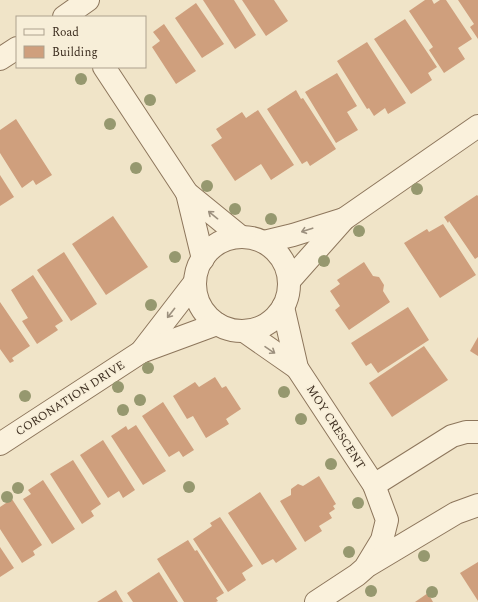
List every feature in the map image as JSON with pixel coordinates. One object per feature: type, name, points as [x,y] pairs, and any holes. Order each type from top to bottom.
[{"type":"street","points":[[67,12],[88,0]]},
{"type":"street","points":[[0,59],[16,49]]},
{"type":"street","points":[[105,68],[187,193],[241,237]]},
{"type":"street","points":[[289,281],[344,219],[478,126]]},
{"type":"street","points":[[187,193],[203,258]]},
{"type":"street","points":[[264,242],[293,235],[344,219]]},
{"type":"street","points":[[241,237],[253,238],[264,242],[276,252],[285,265],[289,281],[287,299],[283,307],[273,319],[260,328],[244,331],[230,329],[217,324],[208,316],[201,306],[196,294],[195,282],[197,270],[203,258],[213,247],[226,240],[241,237]]},
{"type":"street","name":"CORONATION DRIVE","points":[[141,352],[195,282]]},
{"type":"street","name":"MOY CRESCENT","points":[[283,307],[297,368],[374,485],[387,520],[382,540],[365,568]]},
{"type":"street","name":"CORONATION DRIVE","points":[[0,444],[141,352],[217,324]]},
{"type":"street","name":"MOY CRESCENT","points":[[244,331],[297,368]]},
{"type":"street","points":[[374,485],[452,436],[466,432],[478,432]]},
{"type":"street","name":"MOY CRESCENT","points":[[316,602],[365,568],[456,513],[478,505]]},
{"type":"building","points":[[203,0],[234,0],[256,35],[235,49]]},
{"type":"building","points":[[242,0],[274,0],[288,21],[266,36]]},
{"type":"building","points":[[425,0],[432,0],[434,4],[440,0],[446,0],[472,39],[458,48],[465,59],[444,73],[429,50],[433,47],[409,11]]},
{"type":"building","points":[[458,0],[478,0],[478,39],[470,27],[474,24]]},
{"type":"building","points":[[196,3],[224,44],[202,58],[175,18]]},
{"type":"building","points":[[405,19],[437,67],[428,73],[432,80],[411,94],[374,39]]},
{"type":"building","points":[[164,24],[196,71],[176,84],[152,47],[160,41],[153,32]]},
{"type":"building","points":[[367,42],[406,103],[388,114],[385,108],[374,116],[369,108],[367,109],[337,61]]},
{"type":"building","points":[[337,73],[357,106],[347,112],[358,130],[336,143],[305,92]]},
{"type":"building","points":[[296,90],[301,99],[303,98],[336,149],[310,166],[307,161],[302,164],[267,109]]},
{"type":"building","points":[[258,110],[294,165],[271,180],[261,164],[235,181],[211,145],[222,138],[216,129],[242,112],[246,118]]},
{"type":"building","points":[[16,119],[52,175],[36,185],[33,180],[22,188],[0,153],[0,130]]},
{"type":"building","points":[[0,175],[14,197],[0,206]]},
{"type":"building","points":[[477,195],[478,257],[475,259],[449,221],[448,223],[444,217]]},
{"type":"building","points":[[113,216],[148,267],[106,295],[72,244]]},
{"type":"building","points":[[443,224],[476,275],[440,298],[404,243],[427,229],[429,232]]},
{"type":"building","points":[[64,252],[97,304],[71,321],[37,270]]},
{"type":"building","points":[[364,262],[373,276],[379,277],[384,285],[383,291],[390,302],[349,330],[335,310],[340,306],[330,291],[340,284],[337,280]]},
{"type":"building","points":[[33,275],[63,321],[55,326],[58,330],[37,344],[22,321],[28,318],[11,290]]},
{"type":"building","points":[[0,302],[30,346],[12,358],[14,361],[10,363],[0,349]]},
{"type":"building","points":[[408,307],[429,340],[378,373],[371,363],[366,366],[351,343]]},
{"type":"building","points":[[478,337],[478,356],[470,351]]},
{"type":"building","points":[[424,346],[448,380],[392,417],[369,383]]},
{"type":"building","points":[[215,377],[222,388],[226,386],[241,409],[226,419],[229,424],[206,438],[193,416],[187,419],[173,396],[195,382],[199,387]]},
{"type":"building","points":[[163,402],[194,450],[183,457],[179,451],[169,457],[142,416]]},
{"type":"building","points":[[136,425],[166,471],[143,485],[111,436],[126,426],[128,430]]},
{"type":"building","points":[[103,440],[135,490],[123,498],[119,491],[108,498],[80,455]]},
{"type":"building","points":[[73,460],[101,504],[91,511],[94,516],[82,524],[50,474]]},
{"type":"building","points":[[319,476],[336,504],[333,506],[335,509],[329,513],[332,518],[319,526],[322,531],[305,542],[280,501],[291,495],[291,489],[298,484],[303,486]]},
{"type":"building","points":[[43,480],[75,529],[52,544],[23,499],[31,494],[28,490]]},
{"type":"building","points":[[260,492],[297,549],[276,563],[273,559],[262,565],[228,513]]},
{"type":"building","points":[[12,499],[42,545],[33,551],[35,555],[22,563],[0,529],[0,507]]},
{"type":"building","points":[[220,517],[253,566],[242,573],[246,580],[228,592],[193,539],[212,526],[210,523]]},
{"type":"building","points":[[188,540],[195,551],[197,550],[224,593],[216,598],[218,601],[216,602],[184,602],[157,559]]},
{"type":"building","points":[[0,547],[14,568],[0,577]]},
{"type":"building","points":[[478,562],[478,601],[460,573]]},
{"type":"building","points":[[159,572],[178,602],[133,602],[127,593]]},
{"type":"building","points":[[116,590],[123,602],[97,602]]},
{"type":"building","points":[[428,593],[433,602],[415,602]]}]
